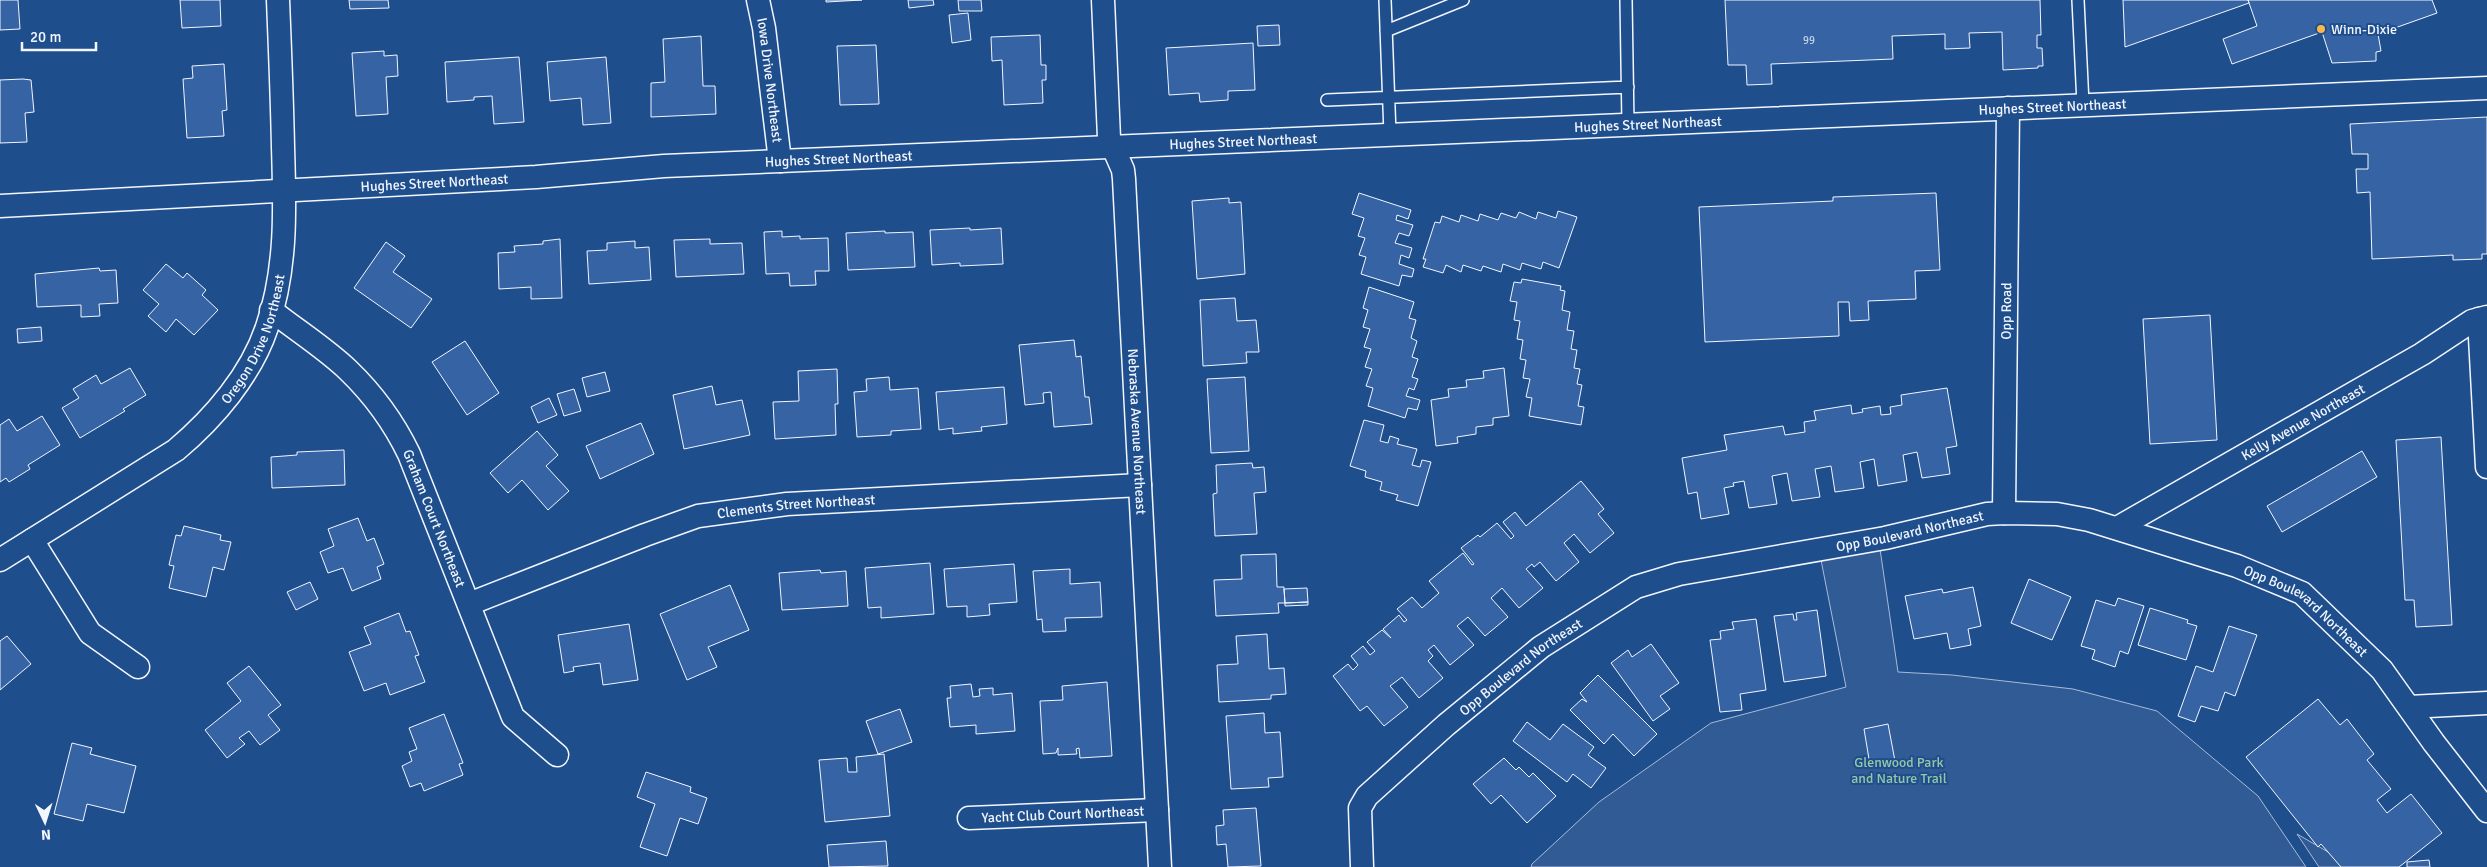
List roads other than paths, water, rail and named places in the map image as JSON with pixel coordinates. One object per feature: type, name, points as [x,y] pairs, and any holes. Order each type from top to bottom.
[{"type":"street","name":"Oregon Drive Northeast","points":[[0,560],[176,450],[196,433],[222,405],[242,377],[267,327],[284,252],[278,0]]},
{"type":"street","name":"Iowa Drive Northeast","points":[[758,0],[764,28],[780,161]]},
{"type":"street","name":"Nebraska Avenue Northeast","points":[[1103,0],[1109,138],[1123,170],[1160,867]]},
{"type":"street","name":"Hughes Street Northeast","points":[[0,206],[284,192],[780,161],[2487,88]]},
{"type":"street","name":"Opp Road","points":[[2004,514],[2008,108]]},
{"type":"street","name":"Graham Court Northeast","points":[[271,310],[347,368],[370,393],[399,434],[409,454],[514,717],[557,755]]},
{"type":"street","points":[[2483,318],[2487,467]]},
{"type":"street","name":"Kelly Avenue Northeast","points":[[2116,528],[2483,318]]},
{"type":"street","name":"Clements Street Northeast","points":[[469,604],[646,534],[698,516],[787,504],[1140,485]]},
{"type":"street","name":"Opp Boulevard Northeast","points":[[1362,867],[1360,808],[1367,796],[1446,725],[1542,647],[1636,587],[1679,574],[1885,538],[1987,514],[2056,514],[2116,528],[2237,566],[2302,593],[2382,670],[2434,743],[2487,811]]},
{"type":"street","points":[[32,540],[90,633],[138,667]]},
{"type":"street","points":[[2409,707],[2487,702]]},
{"type":"street","name":"Yacht Club Court Northeast","points":[[969,818],[1157,810]]},
{"type":"lane","points":[[1385,0],[1390,134]]},
{"type":"lane","points":[[1386,31],[1463,0]]},
{"type":"lane","points":[[1626,0],[1628,124]]},
{"type":"lane","points":[[2078,0],[2083,104]]},
{"type":"lane","points":[[1327,100],[1628,87]]},
{"type":"place","name":"Winn-Dixie","points":[[2321,29]]},
{"type":"park label","name":"Glenwood Park and Nature Trail","points":[[1899,770]]}]
